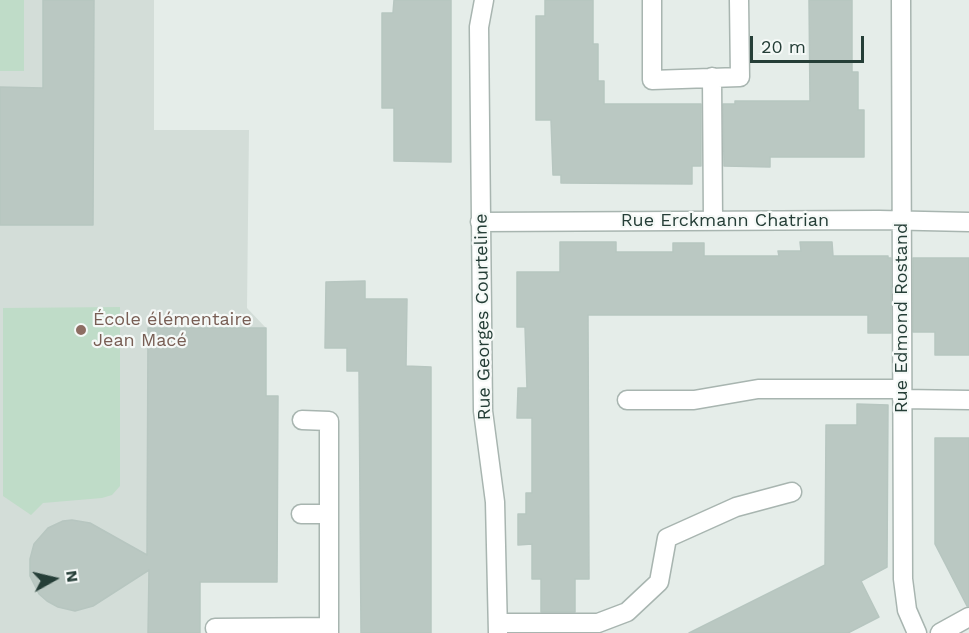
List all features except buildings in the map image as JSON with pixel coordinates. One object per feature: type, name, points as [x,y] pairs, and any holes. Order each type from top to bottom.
[{"type":"street","name":"Rue Georges Courteline","points":[[484,0],[479,27],[483,411],[495,502],[498,628]]},
{"type":"street","points":[[652,0],[652,80],[740,77],[739,0]]},
{"type":"street","name":"Rue Edmond Rostand","points":[[901,0],[903,579],[907,610],[917,633]]},
{"type":"street","points":[[712,77],[713,220]]},
{"type":"street","name":"Rue Erckmann Chatrian","points":[[480,222],[713,220],[969,222]]},
{"type":"street","points":[[627,399],[694,400],[758,389],[902,394],[969,400]]},
{"type":"street","points":[[214,628],[329,630],[329,421],[302,420]]},
{"type":"street","points":[[498,628],[598,623],[627,612],[659,582],[667,538],[736,507],[792,492]]},
{"type":"street","points":[[301,514],[329,514]]},
{"type":"street","points":[[940,633],[969,617]]},
{"type":"shaded area","points":[[0,0],[154,0],[154,130],[249,130],[247,308],[266,328],[266,396],[278,396],[277,582],[200,582],[200,633],[0,633]]},
{"type":"green space","points":[[0,0],[24,0],[24,71],[0,71]]},
{"type":"green space","points":[[120,307],[120,486],[112,495],[102,498],[43,503],[31,515],[3,496],[3,308]]},
{"type":"place","name":"École élémentaire Jean Macé","points":[[81,330]]}]
